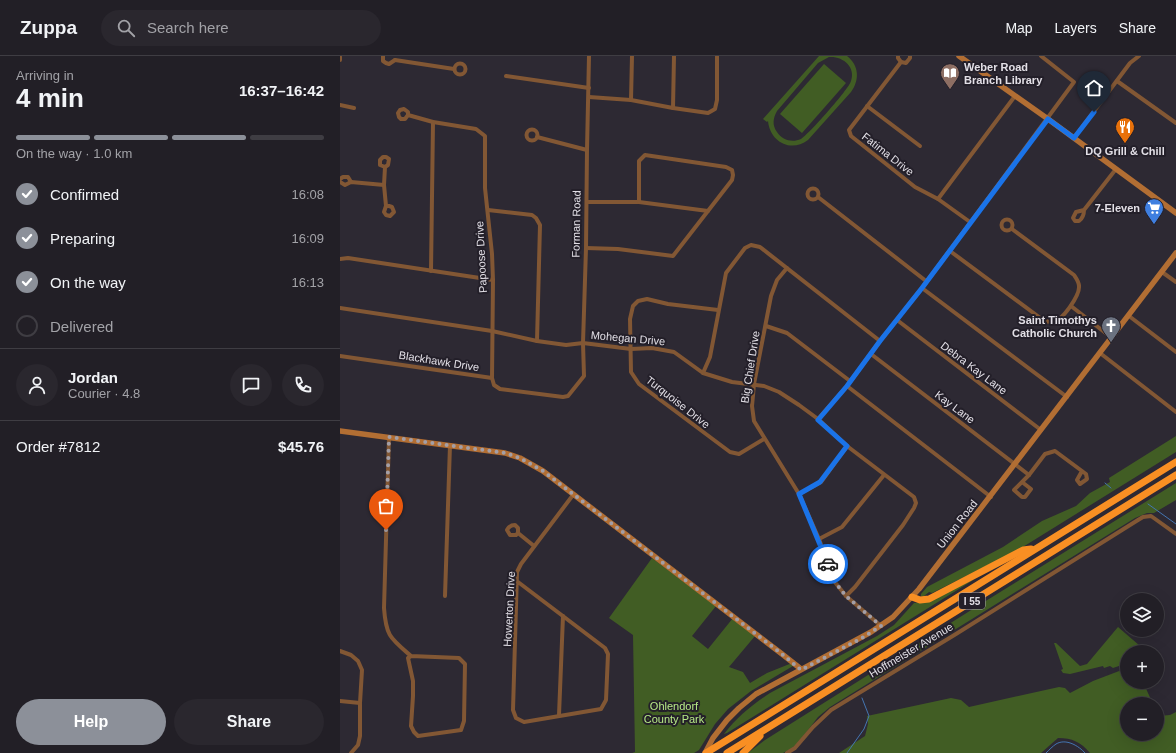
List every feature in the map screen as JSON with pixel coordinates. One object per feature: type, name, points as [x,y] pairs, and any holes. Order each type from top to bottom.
[{"type":"highway","name":"I 55","points":[[706,753],[1176,462]]},
{"type":"highway","name":"I 55","points":[[727,753],[1176,475]]},
{"type":"highway","points":[[912,597],[920,600],[929,599],[1023,550],[1037,547]]},
{"type":"highway","points":[[743,753],[768,728]]},
{"type":"main road","points":[[959,56],[1048,119],[1176,214]]},
{"type":"main road","name":"Union Road","points":[[706,753],[721,727],[736,710],[756,694],[862,638],[881,626],[898,612],[912,597],[991,496],[1176,253]]},
{"type":"main road","points":[[340,431],[450,445],[513,455],[528,462],[551,477],[801,670]]},
{"type":"street","points":[[383,56],[383,61],[386,64],[389,64],[394,58],[454,69]]},
{"type":"street","name":"Forman Road","points":[[574,390],[584,376],[583,343],[589,56]]},
{"type":"street","points":[[631,100],[632,56]]},
{"type":"street","points":[[673,108],[674,56]]},
{"type":"street","points":[[589,97],[631,100],[708,113],[715,109],[717,100],[717,56]]},
{"type":"street","points":[[898,56],[901,62]]},
{"type":"street","name":"Fatima Drive","points":[[910,56],[906,63],[901,62],[849,130],[851,136],[915,187],[938,199],[970,222]]},
{"type":"street","points":[[818,420],[847,386],[922,288],[1074,82],[1041,56]]},
{"type":"street","points":[[1074,138],[1130,63],[1139,56]]},
{"type":"street","points":[[506,76],[588,88]]},
{"type":"street","points":[[1117,81],[1176,123]]},
{"type":"street","points":[[938,199],[1015,96]]},
{"type":"street","points":[[340,106],[354,108]]},
{"type":"street","points":[[868,106],[920,146]]},
{"type":"street","points":[[408,115],[433,122],[431,271]]},
{"type":"street","name":"Papoose Drive","points":[[433,122],[476,129],[485,136],[485,188],[493,280],[492,378]]},
{"type":"street","points":[[537,138],[587,150]]},
{"type":"street","points":[[586,248],[618,249],[673,256],[732,180],[732,170],[726,167],[645,155],[639,161],[639,202]]},
{"type":"street","points":[[385,167],[384,185],[386,206]]},
{"type":"street","points":[[1084,210],[1116,169]]},
{"type":"street","points":[[340,179],[343,177],[348,177],[352,182]]},
{"type":"street","points":[[340,182],[345,186],[352,182],[384,185]]},
{"type":"street","points":[[818,197],[926,281]]},
{"type":"street","points":[[587,202],[639,202],[708,211]]},
{"type":"street","points":[[488,210],[532,214],[540,225],[537,341]]},
{"type":"street","points":[[950,251],[1043,320],[1051,323],[1071,306],[1079,292],[1080,284],[1074,275],[1012,229]]},
{"type":"street","points":[[703,373],[710,357],[726,273],[745,248],[752,245],[758,246],[880,341]]},
{"type":"street","points":[[340,259],[348,258],[493,280]]},
{"type":"street","name":"Big Chief Drive","points":[[787,268],[777,280],[771,296],[754,384],[752,406],[754,421],[799,494],[834,581],[846,596],[881,626]]},
{"type":"street","points":[[1162,272],[1176,282]]},
{"type":"street","points":[[922,288],[1066,397]]},
{"type":"street","name":"Turquoise Drive","points":[[718,310],[643,300],[638,301],[633,306],[631,311],[630,372],[639,384],[730,452],[740,454],[764,439]]},
{"type":"street","points":[[1071,306],[1112,338]]},
{"type":"street","name":"Mohegan Drive","points":[[340,308],[492,331],[537,341],[566,345],[583,343],[631,349],[652,348],[674,352],[703,373],[725,380],[764,386],[779,392],[799,405],[847,446],[914,497],[916,502],[914,508],[903,525],[855,588],[846,596]]},
{"type":"street","points":[[1128,316],[1176,352]]},
{"type":"street","name":"Debra Kay Lane","points":[[897,320],[1041,430]]},
{"type":"street","points":[[766,326],[787,333],[850,381]]},
{"type":"street","points":[[1100,353],[1176,412]]},
{"type":"street","name":"Kay Lane","points":[[871,354],[1029,475]]},
{"type":"street","name":"Blackhawk Drive","points":[[340,356],[492,378],[494,385],[500,389],[563,397],[568,396],[574,390]]},
{"type":"street","points":[[847,386],[991,496]]},
{"type":"street","points":[[389,437],[384,608],[385,625],[392,639],[411,656],[459,658],[465,664],[464,722],[461,730],[418,736],[414,732],[411,726],[413,680],[408,658],[411,656]]},
{"type":"street","points":[[445,596],[450,445]]},
{"type":"street","points":[[799,494],[820,482],[847,446]]},
{"type":"street","points":[[1022,482],[1045,454],[1055,451],[1082,471]]},
{"type":"street","points":[[818,539],[842,527],[884,475]]},
{"type":"street","name":"Howerton Drive","points":[[559,715],[524,722],[516,718],[513,710],[518,582],[517,572],[521,564],[573,494]]},
{"type":"street","name":"Hoffmeister Avenue","points":[[787,753],[796,748],[813,727],[831,710],[1143,517],[1151,516],[1176,534]]},
{"type":"street","points":[[518,533],[534,546]]},
{"type":"street","points":[[518,582],[563,616],[605,648],[608,654],[606,700],[601,709],[559,715],[563,616]]},
{"type":"street","points":[[340,652],[351,655],[358,661],[362,670],[360,736],[358,745],[353,752]]},
{"type":"street","points":[[340,701],[360,703]]},
{"type":"green space","points":[[819,56],[847,56],[854,64],[857,78],[851,92],[808,140],[801,144],[795,145],[782,143],[773,135],[768,121],[767,122],[763,119]],"holes":[[[829,57],[843,60],[850,67],[852,76],[849,86],[828,112],[805,136],[794,141],[784,139],[775,129],[774,119],[777,111],[818,63]]]},
{"type":"green space","points":[[824,64],[846,83],[802,133],[780,114]]},
{"type":"green space","points":[[1176,436],[1176,452],[1018,550],[932,593],[929,592],[924,596],[921,596],[927,587],[1003,547],[1042,521],[1076,506],[1090,493],[1110,482],[1109,478]]},
{"type":"green space","points":[[1176,483],[1176,500],[1154,513],[1147,513],[1135,518],[830,707],[818,717],[798,743],[791,749],[783,753],[748,753],[765,740]]},
{"type":"green space","name":"Ohlendorf County Park","points":[[652,558],[716,606],[692,636],[708,649],[733,618],[755,636],[729,667],[743,672],[750,683],[767,673],[792,663],[793,666],[751,691],[728,709],[715,724],[699,750],[694,753],[632,753],[635,752],[633,635],[609,618]]},
{"type":"green space","points":[[975,579],[724,734],[751,707],[770,693],[877,636],[894,625],[914,603],[927,602]]},
{"type":"green space","points":[[1118,627],[1120,629],[1120,637],[1130,637],[1139,645],[1120,645],[1120,666],[1113,668],[1110,666],[1104,668],[1103,666],[1070,674],[1063,673],[1061,670],[1063,669],[1054,643],[1056,643],[1080,666],[1087,664]]},
{"type":"green space","points":[[1120,671],[1120,689],[1146,689],[1150,697],[1120,697],[1120,741],[1164,741],[1164,716],[1176,712],[1176,753],[1090,753],[1076,741],[1058,738],[1041,753],[839,753],[865,736],[868,724],[867,716],[951,698],[961,700],[969,707],[1059,687],[1065,688],[1070,693],[1093,681]]},
{"type":"waterway","points":[[1105,483],[1111,488]]},
{"type":"waterway","points":[[1148,504],[1176,524]]},
{"type":"waterway","points":[[847,753],[864,729],[869,716],[862,698]]},
{"type":"waterway","points":[[1046,753],[1060,742],[1068,742],[1076,745],[1085,753]]},
{"type":"way so far","points":[[386,530],[389,437],[513,455],[543,471],[801,670],[862,638],[881,626],[846,596],[834,581],[828,564]]},
{"type":"place","name":"Weber Road Branch Library","points":[[950,90]]},
{"type":"place","name":"DQ Grill & Chill","points":[[1125,144]]},
{"type":"place","name":"7-Eleven","points":[[1154,225]]},
{"type":"place","name":"Saint Timothys Catholic Church","points":[[1111,343]]},
{"type":"route","points":[[828,564],[799,494],[820,482],[847,446],[818,420],[847,386],[922,288],[1048,119],[1074,138],[1094,112]]}]
